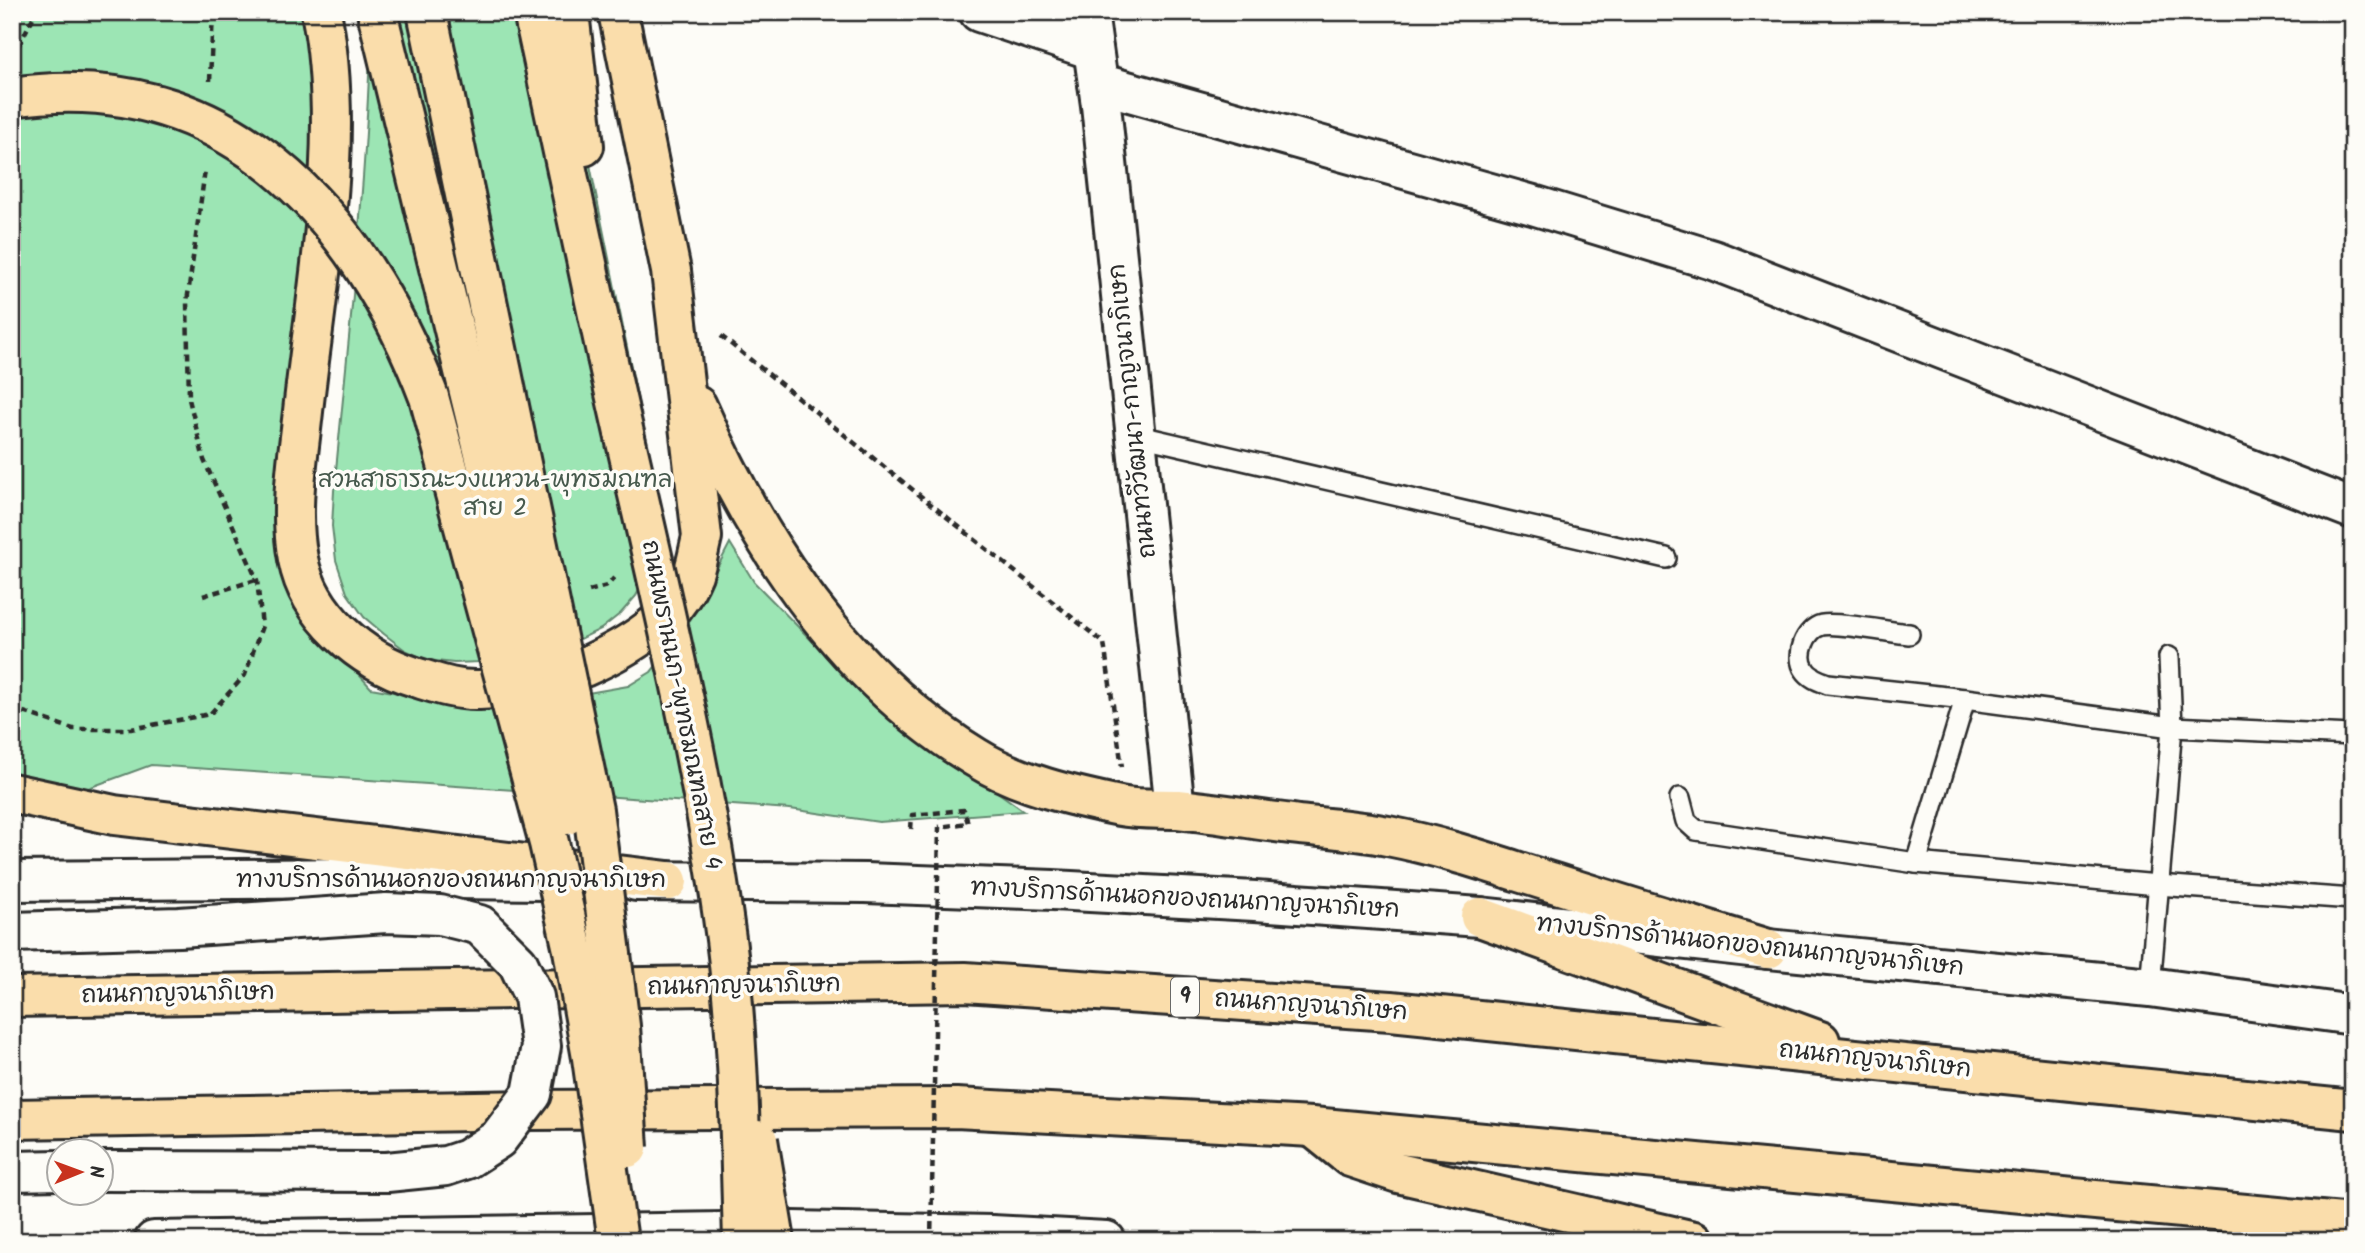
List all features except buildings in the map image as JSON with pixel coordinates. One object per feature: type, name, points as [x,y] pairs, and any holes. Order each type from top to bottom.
[{"type":"main road","points":[[321,12],[331,82],[332,128],[296,477],[295,521],[300,566],[310,594],[332,626],[360,649],[399,672],[440,685],[478,690],[561,677],[614,654],[648,631],[678,602],[693,573],[702,537],[671,271],[618,12]]},
{"type":"main road","points":[[377,12],[550,729],[576,888],[592,1058]]},
{"type":"main road","points":[[427,12],[593,810],[620,1026],[627,1124],[630,1241]]},
{"type":"main road","name":"ถนนพรานนก-พุทธมณฑลสาย 4","points":[[533,12],[707,824],[726,938],[735,1025],[743,1241]]},
{"type":"main road","points":[[569,12],[607,357]]},
{"type":"main road","points":[[979,12],[1096,66],[1520,202],[1713,260],[2353,509]]},
{"type":"main road","name":"ถนนทวีวัฒนา-กาญจนาภิเษก","points":[[1088,12],[1175,809]]},
{"type":"main road","points":[[12,97],[65,93],[116,96],[160,104],[201,119],[242,141],[284,174],[318,208],[372,279],[414,359],[429,397],[550,843],[592,1058],[618,1241]]},
{"type":"main road","points":[[681,369],[718,454],[750,516],[811,606],[842,645],[882,686],[976,758],[1026,781],[1125,807],[1175,809],[1386,836],[1443,849],[1768,949]]},
{"type":"main road","points":[[12,793],[114,815],[668,881]]},
{"type":"main road","name":"ทางบริการด้านนอกของถนนกาญจนาภิเษก","points":[[12,881],[365,878],[865,883],[1255,901],[1480,917],[2150,987],[2353,1014]]},
{"type":"main road","points":[[12,932],[179,927],[386,913],[440,915],[480,925],[518,963],[534,997],[541,1046],[532,1094],[498,1139],[467,1159],[446,1166],[387,1172],[116,1171]]},
{"type":"main road","points":[[1480,917],[1872,1060]]},
{"type":"main road","name":"ถนนกาญจนาภิเษก","points":[[12,997],[965,982],[1391,1012],[2353,1110]]},
{"type":"main road","points":[[735,1025],[775,1241]]},
{"type":"main road","points":[[12,1119],[531,1110],[956,1108],[1312,1127],[2353,1224]]},
{"type":"main road","points":[[1312,1127],[1350,1157],[1398,1173],[1694,1241]]},
{"type":"main road","points":[[12,1171],[46,1170]]},
{"type":"main road","points":[[154,1241],[792,1231],[992,1235],[1106,1241]]},
{"type":"lane","points":[[1135,435],[1666,558]]},
{"type":"lane","points":[[1909,634],[1821,625],[1807,634],[1801,655],[1804,670],[1828,684],[1965,699],[2172,727],[2353,735]]},
{"type":"lane","points":[[2150,987],[2172,727],[2169,657]]},
{"type":"lane","points":[[1916,863],[1965,699]]},
{"type":"lane","points":[[1680,798],[1686,821],[1696,830],[1916,863],[2353,899]]},
{"type":"path","points":[[12,56],[36,12]]},
{"type":"path","points":[[209,90],[213,12]]},
{"type":"path","points":[[12,708],[73,729],[131,729],[210,713],[245,675],[262,626],[257,580],[204,460],[189,399],[187,302],[206,168]]},
{"type":"path","points":[[721,336],[1104,643],[1122,772]]},
{"type":"path","points":[[203,596],[300,566]]},
{"type":"path","points":[[583,593],[607,586],[621,570]]},
{"type":"path","points":[[911,829],[912,815],[964,810],[968,823],[939,827],[931,1241]]},
{"type":"green space","name":"สวนสาธารณะวงแหวน-พุทธมณฑล สาย 2","points":[[12,12],[311,12],[319,123],[283,409],[279,528],[307,617],[371,688],[466,705],[525,704],[628,686],[651,672],[685,630],[730,543],[754,582],[874,704],[1024,811],[879,822],[790,809],[151,765],[12,816]]},
{"type":"green space","name":"สวนสาธารณะวงแหวน-พุทธมณฑล สาย 2","points":[[371,12],[559,12],[656,490],[647,575],[636,596],[601,629],[549,649],[480,662],[427,660],[405,650],[364,617],[347,593],[336,560],[332,526],[334,491],[362,192]]}]
